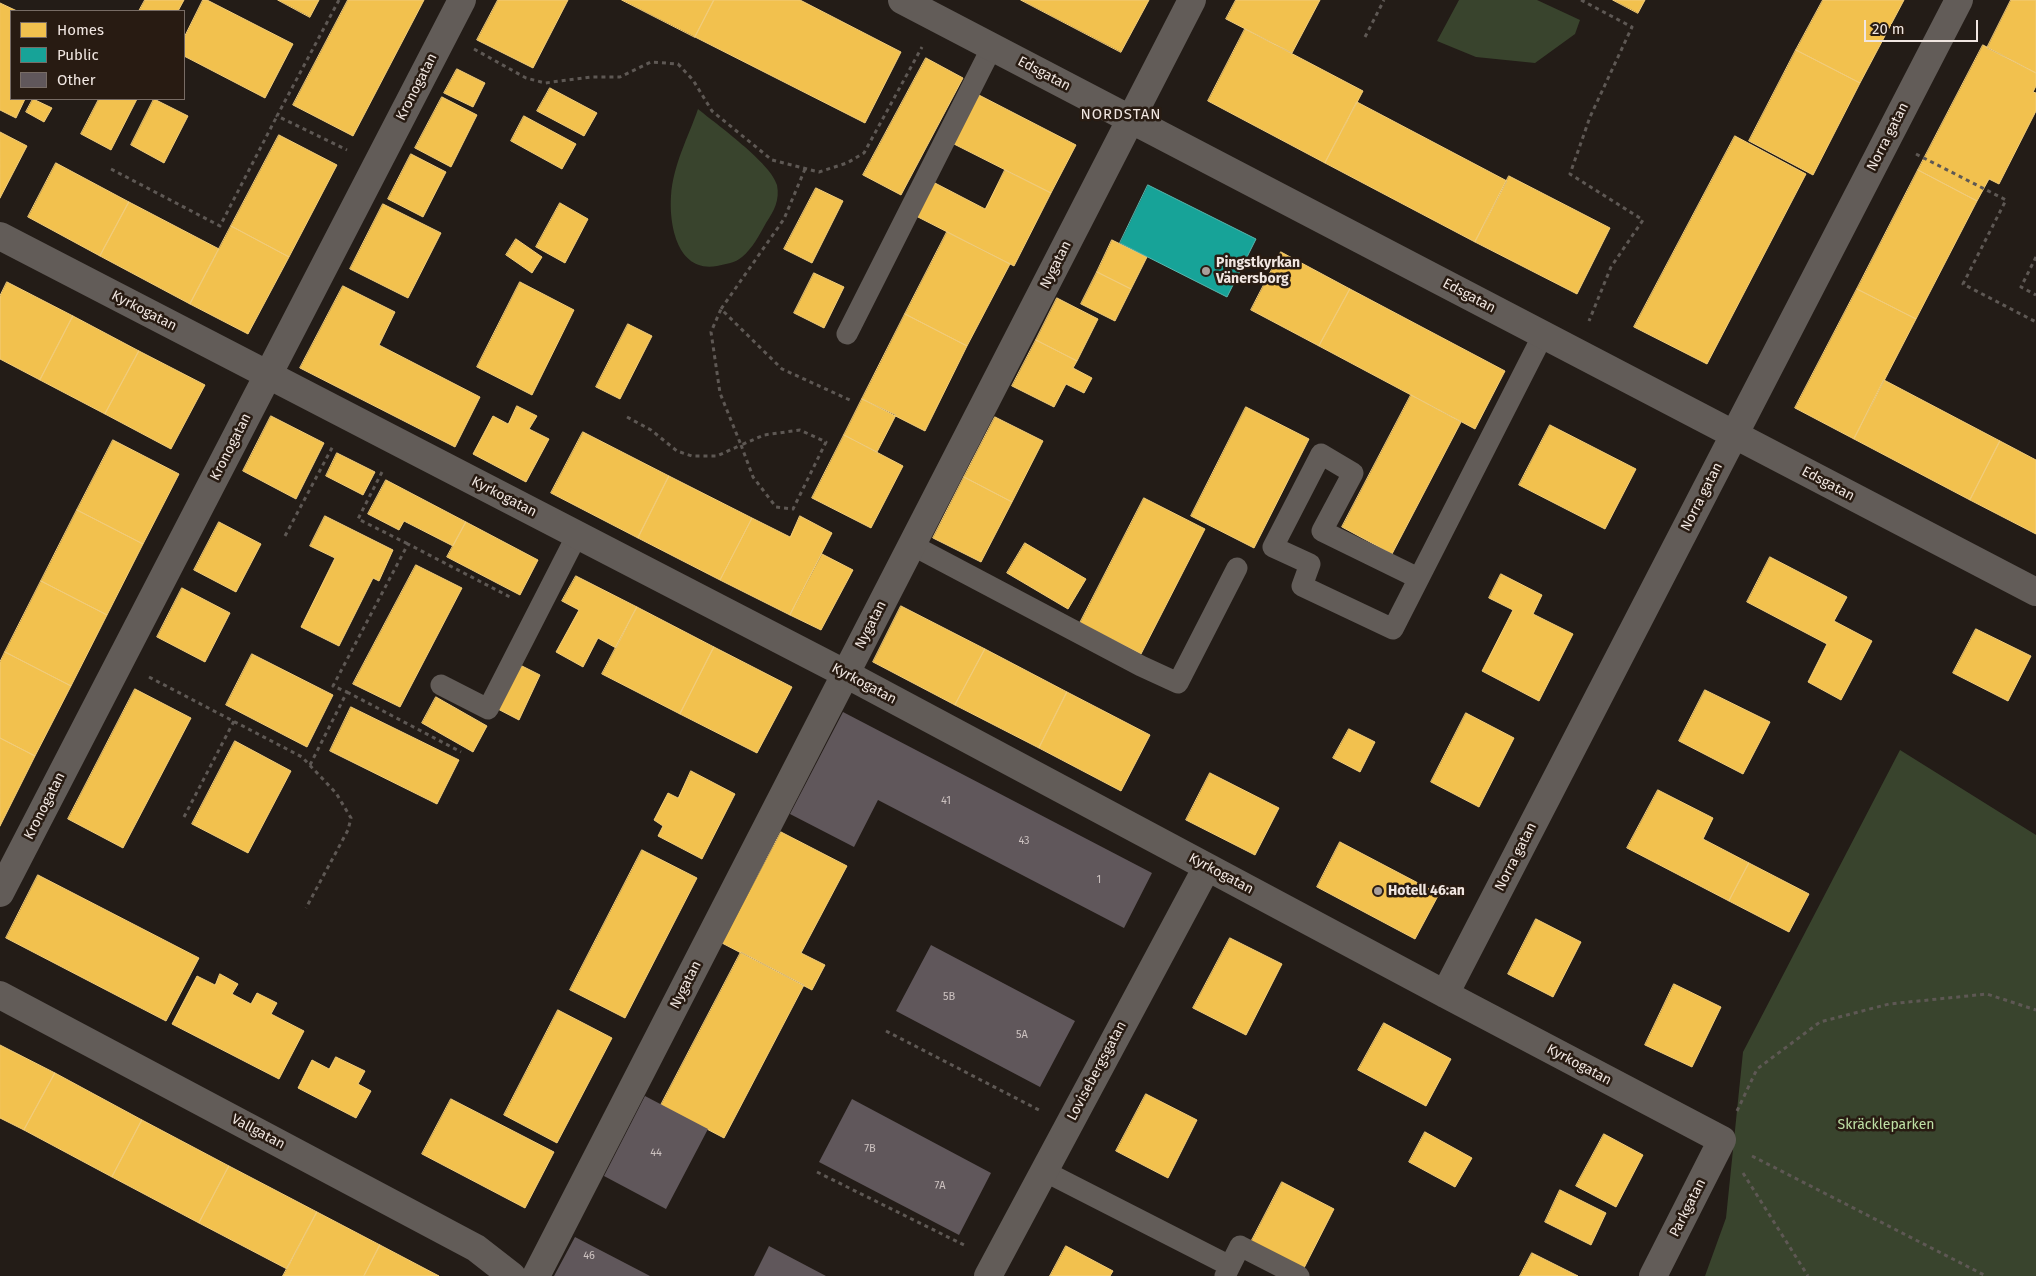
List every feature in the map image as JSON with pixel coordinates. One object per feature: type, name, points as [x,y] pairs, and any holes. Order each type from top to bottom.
[{"type":"street","name":"Kronogatan","points":[[0,893],[462,0]]},
{"type":"street","name":"Edsgatan","points":[[902,0],[2036,592]]},
{"type":"street","name":"Nygatan","points":[[536,1276],[1192,0]]},
{"type":"street","name":"Norra gatan","points":[[1445,994],[1958,0]]},
{"type":"street","name":"Kyrkogatan","points":[[0,236],[846,674],[1722,1140]]},
{"type":"street","name":"Lovisebergsgatan","points":[[992,1268],[1207,867]]},
{"type":"street","name":"Vallgatan","points":[[0,995],[476,1248],[512,1276]]},
{"type":"street","name":"Parkgatan","points":[[1652,1276],[1722,1140]]},
{"type":"lane","points":[[847,334],[992,47]]},
{"type":"lane","points":[[1418,578],[1322,531],[1353,473],[1321,454],[1273,547],[1310,564],[1302,586],[1393,629],[1542,335]]},
{"type":"lane","points":[[442,685],[488,709],[577,535]]},
{"type":"lane","points":[[912,545],[1141,666],[1178,683],[1237,568]]},
{"type":"lane","points":[[1044,1171],[1227,1271],[1240,1246],[1299,1276]]},
{"type":"path","points":[[112,169],[220,226],[339,0]]},
{"type":"path","points":[[1364,37],[1384,0]]},
{"type":"path","points":[[1576,352],[1611,268],[1643,220],[1570,174],[1590,117],[1632,27],[1581,0]]},
{"type":"path","points":[[448,29],[482,55],[526,78],[545,83],[591,77],[620,78],[651,62],[678,64],[693,80],[712,111],[744,139],[772,160],[818,172],[848,163],[864,153],[937,18]]},
{"type":"path","points":[[277,116],[377,164]]},
{"type":"path","points":[[1887,138],[2006,200],[1963,284],[2036,322]]},
{"type":"path","points":[[627,417],[651,430],[677,451],[692,456],[718,456],[741,445],[764,435],[800,430],[826,442],[793,509],[776,507],[753,477],[741,445],[720,393],[711,332],[721,309],[784,219],[805,169]]},
{"type":"path","points":[[2036,257],[2021,287],[2036,295]]},
{"type":"path","points":[[721,309],[782,369],[852,402]]},
{"type":"path","points":[[285,536],[348,417]]},
{"type":"path","points":[[397,442],[358,519],[538,611]]},
{"type":"path","points":[[408,544],[333,686],[461,752]]},
{"type":"path","points":[[120,662],[302,757],[336,793],[350,818],[348,830],[306,908]]},
{"type":"path","points":[[310,765],[347,692]]},
{"type":"path","points":[[184,817],[234,721]]},
{"type":"path","points":[[1722,1140],[1757,1069],[1820,1022],[1889,1004],[1987,994],[2036,1010]]},
{"type":"path","points":[[886,1032],[1068,1125]]},
{"type":"path","points":[[1722,1140],[1808,1276]]},
{"type":"path","points":[[1722,1140],[1986,1276]]},
{"type":"path","points":[[817,1172],[992,1268]]},
{"type":"green space","points":[[1459,0],[1537,0],[1580,20],[1575,34],[1535,63],[1476,57],[1437,41]]},
{"type":"green space","points":[[698,109],[742,144],[765,166],[773,176],[778,190],[774,210],[749,250],[736,261],[717,266],[704,266],[693,262],[685,255],[674,233],[672,221],[672,185],[681,152]]},
{"type":"green space","name":"Skräckleparken","points":[[1900,750],[2036,835],[2036,1276],[1705,1276],[1726,1218],[1743,1052]]},
{"type":"building: Homes","points":[[145,0],[184,0],[179,10],[140,10]]},
{"type":"building: Homes","points":[[203,0],[207,0],[293,44],[265,98],[185,57],[185,36]]},
{"type":"building: Homes","points":[[278,0],[319,0],[310,17]]},
{"type":"building: Homes","points":[[348,0],[424,0],[353,136],[293,105]]},
{"type":"building: Homes","points":[[498,0],[568,0],[533,68],[477,40]]},
{"type":"building: Homes","points":[[622,0],[714,0],[695,37]]},
{"type":"building: Homes","points":[[714,0],[800,0],[901,52],[865,123],[695,37]]},
{"type":"building: Homes","points":[[1021,0],[1149,0],[1121,52]]},
{"type":"building: Homes","points":[[1236,0],[1320,0],[1292,53],[1226,19]]},
{"type":"building: Homes","points":[[1613,0],[1645,0],[1638,13]]},
{"type":"building: Homes","points":[[1823,0],[1904,0],[1860,83],[1796,50]]},
{"type":"building: Homes","points":[[2011,0],[2036,0],[2036,73],[1987,48]]},
{"type":"building: Homes","points":[[0,3],[15,10],[10,10],[10,100],[25,100],[16,118],[0,110]]},
{"type":"building: Homes","points":[[1245,29],[1363,91],[1325,163],[1208,101]]},
{"type":"building: Homes","points":[[1983,45],[2036,73],[2036,86],[2033,92],[2036,93],[2036,111],[1999,184],[1989,179],[1977,201],[1918,170]]},
{"type":"building: Homes","points":[[1796,50],[1860,83],[1813,175],[1749,141]]},
{"type":"building: Homes","points":[[926,58],[963,78],[901,195],[863,175]]},
{"type":"building: Homes","points":[[457,69],[485,83],[473,107],[444,93]]},
{"type":"building: Homes","points":[[550,88],[597,113],[584,136],[537,111]]},
{"type":"building: Homes","points":[[975,93],[1076,145],[1051,193],[950,142]]},
{"type":"building: Homes","points":[[442,97],[477,115],[451,167],[415,148]]},
{"type":"building: Homes","points":[[32,100],[52,108],[44,122],[26,112]]},
{"type":"building: Homes","points":[[98,100],[136,100],[111,150],[81,134]]},
{"type":"building: Homes","points":[[154,100],[188,116],[164,163],[131,145]]},
{"type":"building: Homes","points":[[1357,102],[1507,181],[1475,242],[1325,163]]},
{"type":"building: Homes","points":[[524,116],[576,144],[562,169],[511,141]]},
{"type":"building: Homes","points":[[0,132],[27,146],[0,198]]},
{"type":"building: Homes","points":[[279,135],[337,165],[289,257],[231,226]]},
{"type":"building: Homes","points":[[1735,136],[1806,174],[1707,364],[1634,327]]},
{"type":"building: Homes","points":[[411,154],[446,172],[423,217],[388,199]]},
{"type":"building: Homes","points":[[56,163],[129,202],[100,256],[28,217]]},
{"type":"building: Homes","points":[[1005,170],[1051,193],[1014,266],[916,216],[933,182],[985,209]]},
{"type":"building: Homes","points":[[1918,170],[1977,201],[1916,319],[1857,289]]},
{"type":"building: Homes","points":[[1509,176],[1610,228],[1577,294],[1475,242]]},
{"type":"building: Homes","points":[[816,188],[843,201],[812,263],[784,249]]},
{"type":"building: Homes","points":[[129,202],[219,249],[190,304],[100,256]]},
{"type":"building: Homes","points":[[560,203],[588,219],[565,263],[536,247]]},
{"type":"building: Homes","points":[[383,204],[441,233],[408,298],[350,269]]},
{"type":"building: Homes","points":[[231,226],[289,257],[248,334],[190,304]]},
{"type":"building: Homes","points":[[947,232],[1010,264],[967,346],[905,314]]},
{"type":"building: Homes","points":[[516,239],[542,257],[532,273],[506,255]]},
{"type":"building: Homes","points":[[1112,240],[1147,257],[1131,289],[1097,272]]},
{"type":"building: Homes","points":[[1281,252],[1350,289],[1319,346],[1251,310]]},
{"type":"building: Homes","points":[[1097,272],[1131,289],[1115,321],[1081,304]]},
{"type":"building: Homes","points":[[814,273],[844,287],[824,328],[794,313]]},
{"type":"building: Homes","points":[[7,282],[73,316],[40,380],[0,359],[0,296]]},
{"type":"building: Homes","points":[[520,282],[574,310],[532,395],[477,367]]},
{"type":"building: Homes","points":[[343,286],[395,312],[379,345],[480,397],[455,447],[300,368]]},
{"type":"building: Homes","points":[[1350,289],[1505,371],[1475,429],[1319,346]]},
{"type":"building: Homes","points":[[1857,289],[1916,319],[1854,439],[1795,408]]},
{"type":"building: Homes","points":[[1057,298],[1098,319],[1077,361],[1036,340]]},
{"type":"building: Homes","points":[[905,314],[967,346],[925,431],[862,399]]},
{"type":"building: Homes","points":[[73,316],[139,351],[105,414],[40,380]]},
{"type":"building: Homes","points":[[628,324],[652,336],[620,399],[596,387]]},
{"type":"building: Homes","points":[[1036,340],[1077,361],[1073,368],[1092,378],[1084,393],[1066,384],[1054,407],[1012,386]]},
{"type":"building: Homes","points":[[139,351],[205,385],[171,449],[105,414]]},
{"type":"building: Homes","points":[[1884,380],[2000,441],[1970,500],[1854,439]]},
{"type":"building: Homes","points":[[1411,395],[1461,422],[1392,554],[1342,527]]},
{"type":"building: Homes","points":[[862,399],[896,415],[877,452],[844,435]]},
{"type":"building: Homes","points":[[517,406],[537,416],[529,429],[549,439],[526,482],[473,454],[493,416],[508,424]]},
{"type":"building: Homes","points":[[1246,407],[1309,439],[1254,548],[1191,516]]},
{"type":"building: Homes","points":[[271,416],[324,443],[296,499],[243,471]]},
{"type":"building: Homes","points":[[995,417],[1043,441],[1012,502],[964,477]]},
{"type":"building: Homes","points":[[1550,425],[1636,469],[1605,529],[1519,485]]},
{"type":"building: Homes","points":[[583,432],[669,476],[638,538],[551,493]]},
{"type":"building: Homes","points":[[844,435],[903,466],[871,528],[812,498]]},
{"type":"building: Homes","points":[[113,440],[179,474],[143,544],[77,510]]},
{"type":"building: Homes","points":[[2000,441],[2036,460],[2036,534],[1970,500]]},
{"type":"building: Homes","points":[[337,453],[375,472],[363,495],[326,476]]},
{"type":"building: Homes","points":[[669,476],[752,518],[720,580],[638,538]]},
{"type":"building: Homes","points":[[964,477],[1012,502],[981,562],[933,538]]},
{"type":"building: Homes","points":[[386,480],[466,522],[453,546],[404,521],[399,530],[368,514]]},
{"type":"building: Homes","points":[[1144,498],[1205,529],[1141,654],[1080,623]]},
{"type":"building: Homes","points":[[77,510],[143,544],[107,615],[41,581]]},
{"type":"building: Homes","points":[[325,516],[393,550],[379,581],[373,578],[339,646],[301,627],[335,558],[310,546]]},
{"type":"building: Homes","points":[[800,516],[832,533],[790,615],[720,580],[752,518],[790,537]]},
{"type":"building: Homes","points":[[219,522],[261,544],[236,592],[194,570]]},
{"type":"building: Homes","points":[[466,522],[538,560],[520,595],[447,557]]},
{"type":"building: Homes","points":[[1025,543],[1086,579],[1068,609],[1007,573]]},
{"type":"building: Homes","points":[[822,554],[853,570],[821,630],[790,615]]},
{"type":"building: Homes","points":[[1770,557],[1847,597],[1834,621],[1872,641],[1841,700],[1808,682],[1827,644],[1747,602]]},
{"type":"building: Homes","points":[[416,565],[462,588],[400,707],[353,684]]},
{"type":"building: Homes","points":[[1501,574],[1542,595],[1533,614],[1573,634],[1539,701],[1482,671],[1513,610],[1489,598]]},
{"type":"building: Homes","points":[[576,576],[637,607],[616,648],[598,638],[583,667],[556,652],[579,610],[562,601]]},
{"type":"building: Homes","points":[[41,581],[107,615],[71,686],[5,652]]},
{"type":"building: Homes","points":[[182,588],[230,613],[205,662],[157,637]]},
{"type":"building: Homes","points":[[901,606],[985,649],[955,705],[873,662]]},
{"type":"building: Homes","points":[[637,607],[714,647],[680,714],[602,674]]},
{"type":"building: Homes","points":[[1976,629],[2031,656],[2008,701],[1953,673]]},
{"type":"building: Homes","points":[[714,647],[792,687],[757,753],[680,714]]},
{"type":"building: Homes","points":[[985,649],[1067,692],[1039,748],[955,705]]},
{"type":"building: Homes","points":[[5,652],[71,686],[35,756],[0,738],[0,662]]},
{"type":"building: Homes","points":[[252,654],[333,695],[307,747],[226,705]]},
{"type":"building: Homes","points":[[516,663],[540,675],[519,720],[494,707]]},
{"type":"building: Homes","points":[[135,689],[191,718],[123,848],[68,819]]},
{"type":"building: Homes","points":[[1705,690],[1770,722],[1743,774],[1679,741]]},
{"type":"building: Homes","points":[[1067,692],[1150,735],[1121,791],[1039,748]]},
{"type":"building: Homes","points":[[436,697],[487,726],[473,752],[422,723]]},
{"type":"building: Homes","points":[[351,707],[459,760],[437,804],[330,751]]},
{"type":"building: Homes","points":[[1466,713],[1514,738],[1479,807],[1431,782]]},
{"type":"building: Homes","points":[[1349,729],[1375,742],[1360,772],[1333,758]]},
{"type":"building: Homes","points":[[0,738],[35,756],[0,826]]},
{"type":"building: Homes","points":[[235,741],[291,771],[248,853],[192,824]]},
{"type":"building: Homes","points":[[691,771],[735,794],[702,859],[658,836],[663,826],[654,820],[668,793],[678,798]]},
{"type":"building: Homes","points":[[1210,773],[1279,808],[1255,855],[1186,820]]},
{"type":"building: Homes","points":[[1658,790],[1713,818],[1703,839],[1749,863],[1729,901],[1627,848]]},
{"type":"building: Homes","points":[[781,832],[847,866],[801,953],[825,965],[812,990],[722,943]]},
{"type":"building: Homes","name":"Hotell 46:an","points":[[1340,842],[1439,894],[1415,939],[1317,887]]},
{"type":"building: Homes","points":[[642,850],[697,878],[625,1018],[570,990]]},
{"type":"building: Homes","points":[[1749,863],[1809,894],[1789,932],[1729,901]]},
{"type":"building: Homes","points":[[38,875],[199,958],[166,1021],[6,938]]},
{"type":"building: Homes","points":[[1536,919],[1581,942],[1553,997],[1508,974]]},
{"type":"building: Homes","points":[[1230,938],[1282,964],[1246,1035],[1193,1008]]},
{"type":"building: Homes","points":[[741,952],[804,985],[724,1138],[661,1105]]},
{"type":"building: Homes","points":[[220,974],[238,984],[232,994],[251,1004],[257,993],[277,1003],[271,1014],[304,1031],[279,1079],[172,1024],[197,976],[215,985]]},
{"type":"building: Homes","points":[[1674,984],[1721,1007],[1692,1067],[1645,1045]]},
{"type":"building: Homes","points":[[558,1010],[612,1038],[557,1143],[504,1115]]},
{"type":"building: Homes","points":[[1384,1023],[1451,1059],[1426,1106],[1358,1070]]},
{"type":"building: Homes","points":[[0,1045],[55,1073],[24,1130],[0,1118]]},
{"type":"building: Homes","points":[[336,1057],[365,1071],[358,1084],[371,1091],[356,1118],[298,1088],[312,1060],[329,1069]]},
{"type":"building: Homes","points":[[55,1073],[142,1120],[112,1177],[24,1130]]},
{"type":"building: Homes","points":[[1146,1094],[1197,1120],[1168,1178],[1116,1151]]},
{"type":"building: Homes","points":[[451,1099],[554,1152],[525,1208],[422,1154]]},
{"type":"building: Homes","points":[[142,1120],[229,1166],[199,1223],[112,1177]]},
{"type":"building: Homes","points":[[1425,1132],[1472,1158],[1455,1187],[1409,1162]]},
{"type":"building: Homes","points":[[1604,1134],[1643,1155],[1616,1207],[1576,1186]]},
{"type":"building: Homes","points":[[229,1166],[317,1212],[287,1269],[199,1223]]},
{"type":"building: Homes","points":[[1282,1182],[1334,1209],[1303,1270],[1250,1244]]},
{"type":"building: Homes","points":[[1560,1190],[1606,1213],[1591,1245],[1545,1222]]},
{"type":"building: Homes","points":[[317,1212],[380,1245],[364,1276],[283,1276]]},
{"type":"building: Homes","points":[[380,1245],[439,1276],[364,1276]]},
{"type":"building: Homes","points":[[1066,1246],[1113,1271],[1110,1276],[1050,1276]]},
{"type":"building: Homes","points":[[1532,1253],[1578,1276],[1520,1276]]},
{"type":"building: Public","points":[[1148,185],[1256,239],[1227,297],[1120,243]]},
{"type":"building: Other","points":[[843,712],[1152,873],[1124,928],[878,800],[854,847],[790,814]]},
{"type":"building: Other","points":[[931,945],[1075,1021],[1040,1087],[896,1011]]},
{"type":"building: Other","points":[[645,1096],[708,1129],[666,1209],[604,1176]]},
{"type":"building: Other","points":[[852,1099],[991,1173],[959,1235],[819,1162]]},
{"type":"building: Other","points":[[575,1237],[650,1276],[554,1276]]},
{"type":"building: Other","points":[[769,1246],[826,1276],[754,1276]]},
{"type":"place","name":"Pingstkyrkan Vänersborg","points":[[1206,271]]},
{"type":"place","name":"Hotell 46:an","points":[[1378,891]]},
{"type":"district","name":"NORDSTAN","points":[[1121,115]]}]
